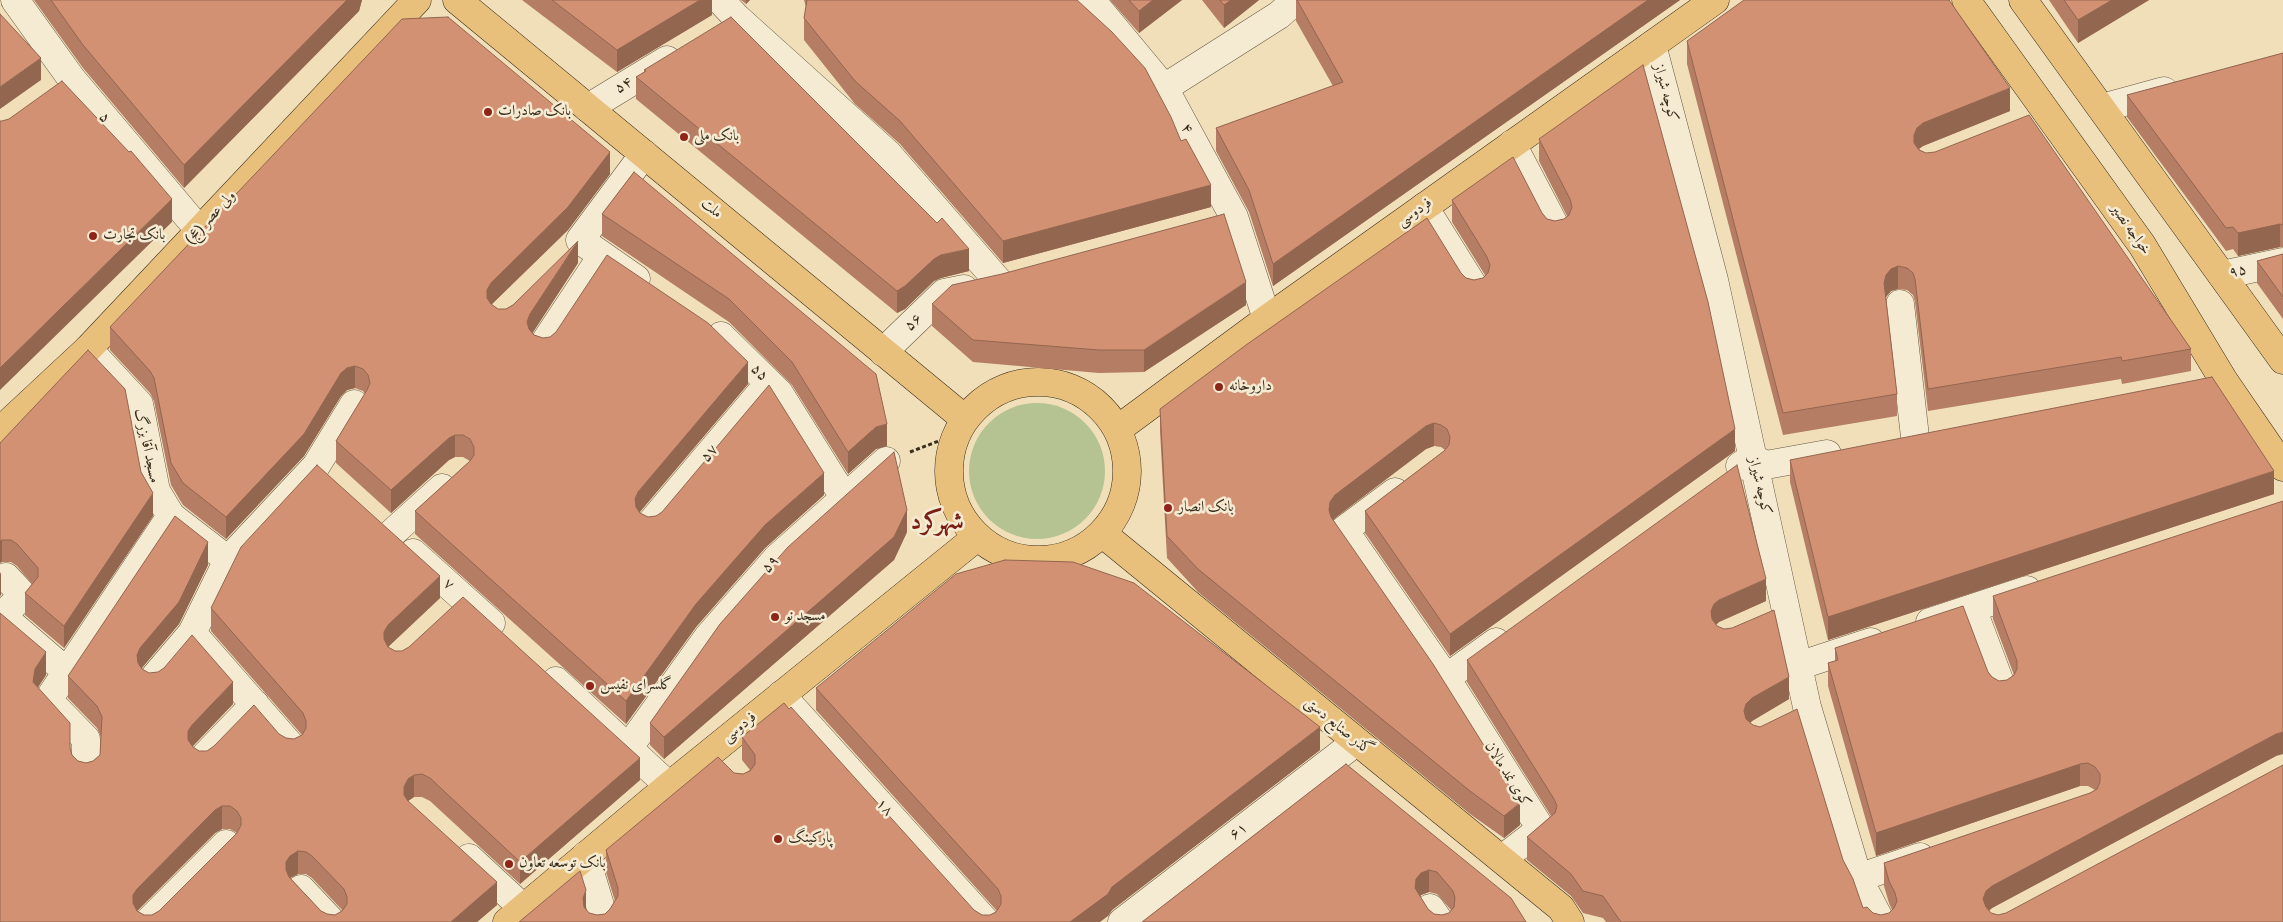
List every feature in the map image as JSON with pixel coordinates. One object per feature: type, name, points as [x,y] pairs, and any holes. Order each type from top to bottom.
[{"type":"main road","name":"ولی عصر (عج)","points":[[0,431],[88,349],[417,0]]},
{"type":"main road","name":"ملت","points":[[457,0],[883,352],[961,427]]},
{"type":"main road","name":"خواجه نصیر","points":[[1966,0],[2142,245],[2224,381],[2283,467]]},
{"type":"main road","points":[[2023,0],[2283,360]]},
{"type":"main road","name":"فردوسی","points":[[1118,429],[1267,319],[1713,1]]},
{"type":"main road","points":[[1044,382],[1073,389],[1099,405],[1118,429],[1126,450],[1127,480],[1125,495],[1116,516],[1103,534],[1080,550],[1054,560],[1026,560],[1000,552],[977,537],[960,517],[951,493],[948,468],[953,442],[961,427],[986,398],[1014,385],[1044,382]]},
{"type":"main road","name":"گذر صنایع دستی","points":[[1103,534],[1561,908],[1570,922]]},
{"type":"main road","name":"فردوسی","points":[[515,915],[669,786],[721,759],[781,695],[977,537]]},
{"type":"street","name":"۵","points":[[14,0],[71,78],[200,231]]},
{"type":"street","name":"۴","points":[[1091,0],[1164,88],[1234,217],[1267,319]]},
{"type":"street","points":[[1164,88],[1279,15],[1296,0]]},
{"type":"street","points":[[712,33],[729,9],[888,154],[998,281]]},
{"type":"street","name":"کوچه شیراز","points":[[1652,45],[1714,280],[1807,707],[1858,878],[1881,922]]},
{"type":"street","name":"۵۴","points":[[588,108],[687,48]]},
{"type":"street","points":[[47,95],[71,78]]},
{"type":"street","points":[[2102,108],[2188,84]]},
{"type":"street","points":[[2020,124],[2047,113]]},
{"type":"street","points":[[1512,144],[1556,228]]},
{"type":"street","points":[[559,261],[580,240],[644,154]]},
{"type":"street","points":[[1424,207],[1474,287]]},
{"type":"street","points":[[1206,225],[1234,217]]},
{"type":"street","points":[[580,240],[654,291]]},
{"type":"street","points":[[543,345],[602,256]]},
{"type":"street","name":"۹۵","points":[[2222,275],[2283,262]]},
{"type":"street","name":"۵۶","points":[[883,352],[944,293],[1026,273]]},
{"type":"street","points":[[1900,304],[1915,437]]},
{"type":"street","name":"۵۵","points":[[702,323],[718,333],[779,393],[844,497]]},
{"type":"street","name":"مسجد آقا بزرگ","points":[[88,349],[139,404],[156,491],[171,516],[228,560]]},
{"type":"street","points":[[2195,386],[2224,381]]},
{"type":"street","name":"۵۷","points":[[650,524],[769,383]]},
{"type":"street","points":[[152,680],[192,633],[228,560],[316,466],[354,404]]},
{"type":"street","points":[[1887,442],[1944,432]]},
{"type":"street","points":[[1720,481],[1752,458],[1766,465],[1850,449]]},
{"type":"street","name":"۵۹","points":[[629,746],[708,637],[777,558],[886,461]]},
{"type":"street","points":[[316,466],[336,485]]},
{"type":"street","points":[[391,534],[459,472]]},
{"type":"street","points":[[1412,478],[1344,530],[1446,678],[1517,627]]},
{"type":"street","points":[[86,770],[86,739],[48,700],[171,516]]},
{"type":"street","name":"۷","points":[[371,516],[506,637]]},
{"type":"street","points":[[6,577],[23,595],[2,616],[67,672]]},
{"type":"street","points":[[1798,666],[2047,584]]},
{"type":"street","points":[[442,618],[463,598]]},
{"type":"street","points":[[1972,608],[2002,688]]},
{"type":"street","points":[[1761,621],[1787,609]]},
{"type":"street","points":[[192,633],[291,746]]},
{"type":"street","points":[[535,663],[629,746],[669,786]]},
{"type":"street","name":"کوی نمد مالان","points":[[1446,678],[1541,829],[1502,860]]},
{"type":"street","name":"۱۸","points":[[781,695],[986,922]]},
{"type":"street","points":[[202,758],[255,704]]},
{"type":"street","points":[[1784,720],[1807,707]]},
{"type":"street","name":"۶۱","points":[[1140,917],[1356,742]]},
{"type":"street","points":[[148,922],[226,844]]},
{"type":"street","points":[[454,844],[515,915]]},
{"type":"street","points":[[1858,878],[1939,850]]},
{"type":"street","points":[[585,856],[606,920]]},
{"type":"street","points":[[301,889],[332,922]]},
{"type":"path","points":[[886,461],[961,427]]},
{"type":"green space","points":[[1037,403],[1063,409],[1085,423],[1099,445],[1105,471],[1099,497],[1085,519],[1063,533],[1037,539],[1011,533],[989,519],[975,497],[969,471],[975,445],[989,423],[1011,409]]},
{"type":"building","points":[[51,0],[347,0],[184,165],[83,45]]},
{"type":"building","points":[[552,0],[700,0],[617,50]]},
{"type":"building","points":[[807,0],[1077,0],[1112,32],[1145,68],[1171,117],[1181,141],[1186,139],[1211,185],[1003,241],[900,121],[855,81],[804,18]]},
{"type":"building","points":[[1129,0],[1153,0],[1139,11]]},
{"type":"building","points":[[1220,0],[1231,0],[1224,5]]},
{"type":"building","points":[[1297,0],[1648,0],[1273,264],[1249,190],[1216,128],[1343,82]]},
{"type":"building","points":[[1744,0],[1949,0],[2010,88],[1923,123],[1917,128],[1914,135],[1914,143],[1919,150],[1926,153],[1935,152],[2029,115],[2191,349],[2122,361],[2121,357],[1928,389],[1915,279],[1913,273],[1907,268],[1898,266],[1891,269],[1886,275],[1884,283],[1897,394],[1783,413],[1687,41]]},
{"type":"building","points":[[2064,0],[2112,0],[2078,20]]},
{"type":"building","points":[[0,14],[41,58],[0,87]]},
{"type":"building","points":[[448,17],[610,152],[568,207],[491,283],[487,290],[487,298],[491,304],[498,309],[506,309],[513,305],[578,241],[530,314],[527,322],[529,329],[534,335],[543,338],[550,337],[556,332],[607,255],[708,323],[748,362],[638,492],[635,499],[636,507],[640,513],[648,517],[656,516],[662,512],[769,385],[824,473],[765,525],[696,604],[626,701],[415,511],[470,461],[474,455],[474,447],[470,439],[463,435],[455,435],[449,438],[391,490],[336,441],[370,383],[368,375],[363,369],[355,366],[347,368],[341,373],[304,434],[226,517],[183,483],[171,463],[154,378],[150,371],[110,327],[402,19]]},
{"type":"building","points":[[731,17],[937,223],[942,218],[969,249],[941,255],[934,259],[897,291],[636,77],[646,71],[644,70]]},
{"type":"building","points":[[2283,53],[2283,225],[2280,224],[2238,233],[2233,227],[2226,228],[2127,95]]},
{"type":"building","points":[[1643,65],[1708,302],[1735,429],[1450,634],[1365,511],[1444,451],[1449,445],[1450,437],[1447,429],[1434,423],[1426,426],[1335,495],[1330,502],[1329,510],[1331,517],[1433,664],[1520,803],[1504,816],[1470,791],[1198,569],[1167,536],[1160,409],[1246,345],[1427,218],[1461,273],[1466,278],[1474,280],[1483,278],[1488,273],[1490,265],[1487,257],[1452,200],[1513,157],[1542,213],[1547,219],[1555,221],[1564,219],[1569,215],[1572,207],[1570,199],[1539,139]]},
{"type":"building","points":[[62,81],[129,152],[131,151],[172,199],[0,368],[0,121],[9,119]]},
{"type":"building","points":[[634,172],[876,374],[887,424],[876,427],[848,452],[792,362],[729,299],[602,214]]},
{"type":"building","points":[[1224,214],[1246,282],[1144,350],[1099,350],[973,340],[932,304],[952,285],[1002,274]]},
{"type":"building","points":[[2283,254],[2283,297],[2257,261]]},
{"type":"building","points":[[88,350],[125,389],[141,472],[153,493],[64,626],[25,593],[38,577],[38,568],[17,544],[11,540],[0,541],[0,443]]},
{"type":"building","points":[[2212,377],[2274,471],[1828,617],[1790,460]]},
{"type":"building","points":[[894,452],[907,510],[894,537],[664,737],[650,723],[720,624],[788,547]]},
{"type":"building","points":[[317,465],[440,576],[388,625],[384,632],[384,639],[388,647],[395,651],[402,651],[409,647],[463,597],[640,758],[520,862],[430,778],[422,774],[414,775],[408,779],[404,787],[404,795],[408,801],[497,882],[451,922],[0,922],[0,613],[46,652],[35,669],[33,682],[70,723],[70,748],[72,755],[78,761],[86,763],[93,761],[100,755],[102,717],[97,706],[68,676],[175,516],[208,542],[179,602],[140,648],[137,655],[138,663],[142,669],[149,673],[158,672],[164,668],[192,635],[233,682],[188,731],[188,740],[199,751],[207,751],[214,746],[254,705],[279,734],[286,738],[294,739],[302,735],[306,728],[303,713],[211,608],[241,547]],"holes":[[[222,806],[230,806],[237,811],[241,818],[241,825],[237,833],[159,911],[152,915],[144,915],[137,911],[133,903],[133,895],[137,889],[215,810]],[[298,851],[306,852],[312,856],[344,889],[347,904],[342,911],[335,915],[321,911],[289,877],[286,870],[286,862],[290,856]]]},
{"type":"building","points":[[1737,465],[1766,579],[1719,600],[1714,604],[1711,611],[1712,619],[1717,626],[1724,629],[1732,628],[1774,610],[1789,677],[1752,698],[1746,704],[1744,711],[1746,719],[1753,725],[1760,727],[1797,709],[1843,860],[1853,879],[1863,908],[1867,907],[1873,913],[1881,915],[1889,913],[1897,901],[1884,863],[2090,793],[2097,789],[2100,782],[2100,774],[2095,767],[2088,763],[2080,764],[1876,833],[1828,663],[1838,660],[1835,648],[1963,606],[1988,672],[1999,681],[2007,680],[2014,675],[2017,669],[2017,661],[1993,596],[2283,501],[2283,732],[2276,734],[1992,886],[1986,891],[1983,899],[1991,913],[1998,915],[2006,913],[2283,765],[2283,922],[1621,922],[1603,896],[1583,891],[1571,874],[1527,837],[1555,813],[1557,806],[1467,660]]},
{"type":"building","points":[[1005,560],[1073,562],[1134,583],[1320,727],[1112,887],[1108,894],[1070,922],[519,922],[580,871],[586,890],[583,898],[584,907],[589,913],[605,914],[618,896],[618,888],[606,850],[718,757],[734,773],[743,774],[750,771],[755,764],[755,755],[742,737],[784,703],[789,709],[791,707],[974,910],[982,915],[990,915],[996,912],[1001,904],[1001,896],[998,889],[816,688],[956,574]]},
{"type":"building","points":[[1346,764],[1511,898],[1526,922],[1142,922]],"holes":[[[1429,870],[1437,872],[1453,891],[1455,898],[1454,907],[1449,913],[1442,915],[1434,914],[1428,909],[1415,888],[1416,879],[1421,873]]]},
{"type":"place","name":"بانک صادرات","points":[[488,112]]},
{"type":"place","name":"بانک ملی","points":[[684,137]]},
{"type":"place","name":"بانک تجارت","points":[[93,236]]},
{"type":"place","name":"داروخانه","points":[[1219,387]]},
{"type":"place","name":"بانک انصار","points":[[1168,508]]},
{"type":"place","name":"مسجد نو","points":[[775,617]]},
{"type":"place","name":"گلسرای نفیس","points":[[590,686]]},
{"type":"place","name":"پارکینگ","points":[[778,839]]},
{"type":"place","name":"بانک توسعه تعاون","points":[[509,864]]},
{"type":"district","name":"شهرکرد","points":[[937,524]]}]
